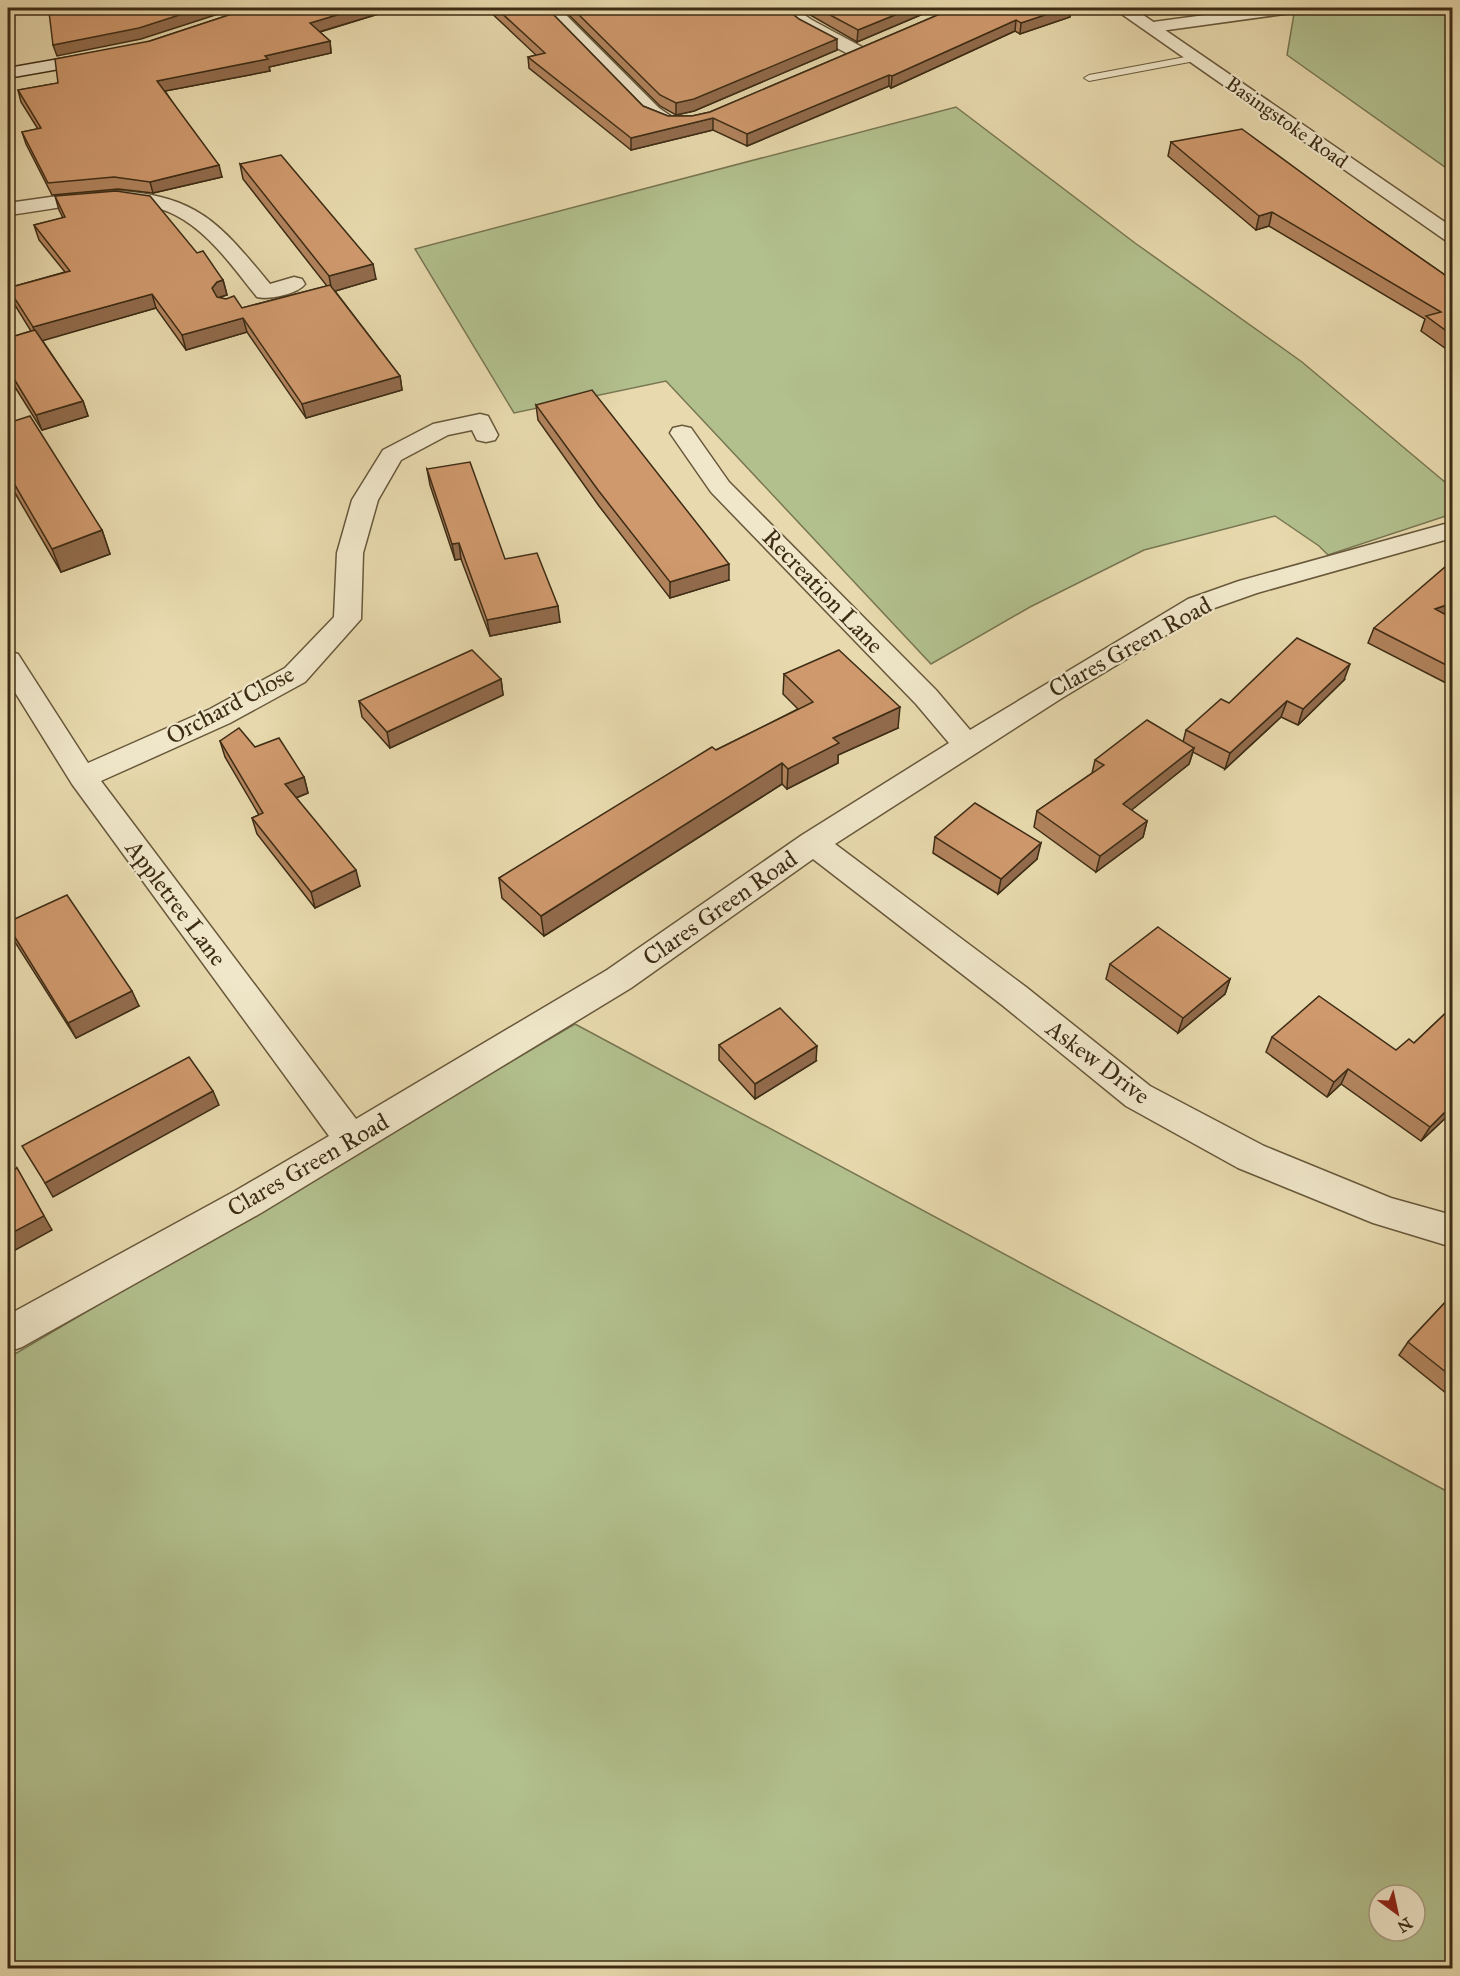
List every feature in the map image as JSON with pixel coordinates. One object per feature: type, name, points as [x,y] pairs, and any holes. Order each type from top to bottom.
[{"type":"street","points":[[550,8],[652,112],[668,123],[702,117]]},
{"type":"street","points":[[784,8],[806,24],[856,51]]},
{"type":"street","name":"Basingstoke Road","points":[[1122,8],[1153,27],[1452,236]]},
{"type":"street","points":[[1153,27],[1291,8]]},
{"type":"street","points":[[834,60],[877,42]]},
{"type":"street","points":[[8,73],[120,52]]},
{"type":"street","points":[[8,208],[80,198],[147,200],[181,209],[217,236],[256,295],[294,284]]},
{"type":"street","name":"Orchard Close","points":[[82,777],[220,716],[295,675],[347,620],[350,553],[366,500],[392,455],[441,429],[481,421]]},
{"type":"street","name":"Recreation Lane","points":[[682,433],[720,487],[926,697],[967,745]]},
{"type":"street","name":"Clares Green Road","points":[[8,1335],[248,1202],[619,979],[813,843],[1052,691],[1197,605],[1248,586],[1452,530]]},
{"type":"street","name":"Appletree Lane","points":[[8,660],[82,777],[352,1140]]},
{"type":"street","name":"Askew Drive","points":[[813,843],[1014,996],[1138,1096],[1251,1157],[1386,1212],[1452,1231]]},
{"type":"lane","points":[[1089,78],[1196,58]]},
{"type":"green space","points":[[1295,8],[1452,8],[1452,172],[1287,55]]},
{"type":"green space","points":[[956,107],[1135,243],[1302,362],[1452,488],[1452,514],[1328,555],[1319,546],[1275,516],[1144,550],[1030,607],[931,664],[666,381],[514,413],[415,249]]},
{"type":"green space","points":[[575,1024],[1452,1494],[1452,1968],[8,1968],[8,1358]]},
{"type":"building","points":[[88,8],[201,8],[139,28],[53,45],[49,12]]},
{"type":"building","points":[[250,8],[360,8],[310,23],[330,41],[265,56],[268,59],[157,81],[219,165],[150,182],[114,177],[48,183],[22,132],[41,128],[18,90],[58,83],[55,59],[150,41]]},
{"type":"building","points":[[496,8],[547,8],[643,106],[668,116],[692,116],[710,112],[954,8],[1066,8],[1021,23],[1016,20],[892,76],[889,75],[747,134],[713,118],[631,138],[528,57],[545,53]]},
{"type":"building","points":[[572,8],[785,8],[799,19],[837,39],[694,99],[676,103],[660,95]]},
{"type":"building","points":[[817,8],[912,8],[858,30]]},
{"type":"building","points":[[1242,129],[1452,280],[1452,335],[1426,316],[1441,312],[1272,212],[1259,216],[1171,142]]},
{"type":"building","points":[[281,155],[373,264],[329,276],[240,164]]},
{"type":"building","points":[[116,191],[150,196],[197,253],[203,251],[223,280],[217,282],[212,288],[217,297],[226,299],[234,296],[242,308],[330,285],[400,376],[302,404],[243,318],[182,335],[152,294],[33,327],[8,288],[70,271],[34,225],[65,217],[55,196]]},
{"type":"building","points":[[35,330],[83,401],[36,415],[8,369],[8,338]]},
{"type":"building","points":[[592,390],[729,564],[670,582],[598,490],[536,405]]},
{"type":"building","points":[[30,416],[102,530],[52,549],[8,473],[8,423]]},
{"type":"building","points":[[470,462],[505,559],[537,553],[558,606],[487,620],[459,543],[452,544],[427,469]]},
{"type":"building","points":[[1452,561],[1452,603],[1435,609],[1452,618],[1452,668],[1374,628]]},
{"type":"building","points":[[1297,638],[1350,664],[1303,709],[1287,701],[1230,753],[1186,730],[1221,699],[1229,703]]},
{"type":"building","points":[[472,650],[501,679],[387,732],[359,701]]},
{"type":"building","points":[[839,650],[900,707],[833,738],[839,743],[788,769],[782,763],[541,916],[499,878],[712,747],[716,750],[813,702],[784,674]]},
{"type":"building","points":[[1147,720],[1194,748],[1123,804],[1147,821],[1100,856],[1037,811],[1104,765],[1095,760]]},
{"type":"building","points":[[239,728],[255,747],[279,738],[304,777],[285,784],[356,870],[311,892],[252,818],[263,813],[220,741]]},
{"type":"building","points":[[975,803],[1041,843],[1001,879],[935,837]]},
{"type":"building","points":[[67,895],[132,991],[68,1023],[8,926],[8,922]]},
{"type":"building","points":[[1158,927],[1230,979],[1183,1018],[1110,964]]},
{"type":"building","points":[[1319,996],[1396,1050],[1409,1039],[1414,1043],[1452,1007],[1452,1105],[1430,1127],[1348,1069],[1334,1082],[1272,1037]]},
{"type":"building","points":[[780,1008],[817,1046],[755,1084],[719,1045]]},
{"type":"building","points":[[189,1057],[213,1091],[45,1183],[22,1146]]},
{"type":"building","points":[[17,1168],[44,1216],[8,1235],[8,1173]]},
{"type":"building","points":[[1452,1295],[1452,1377],[1408,1342]]}]
